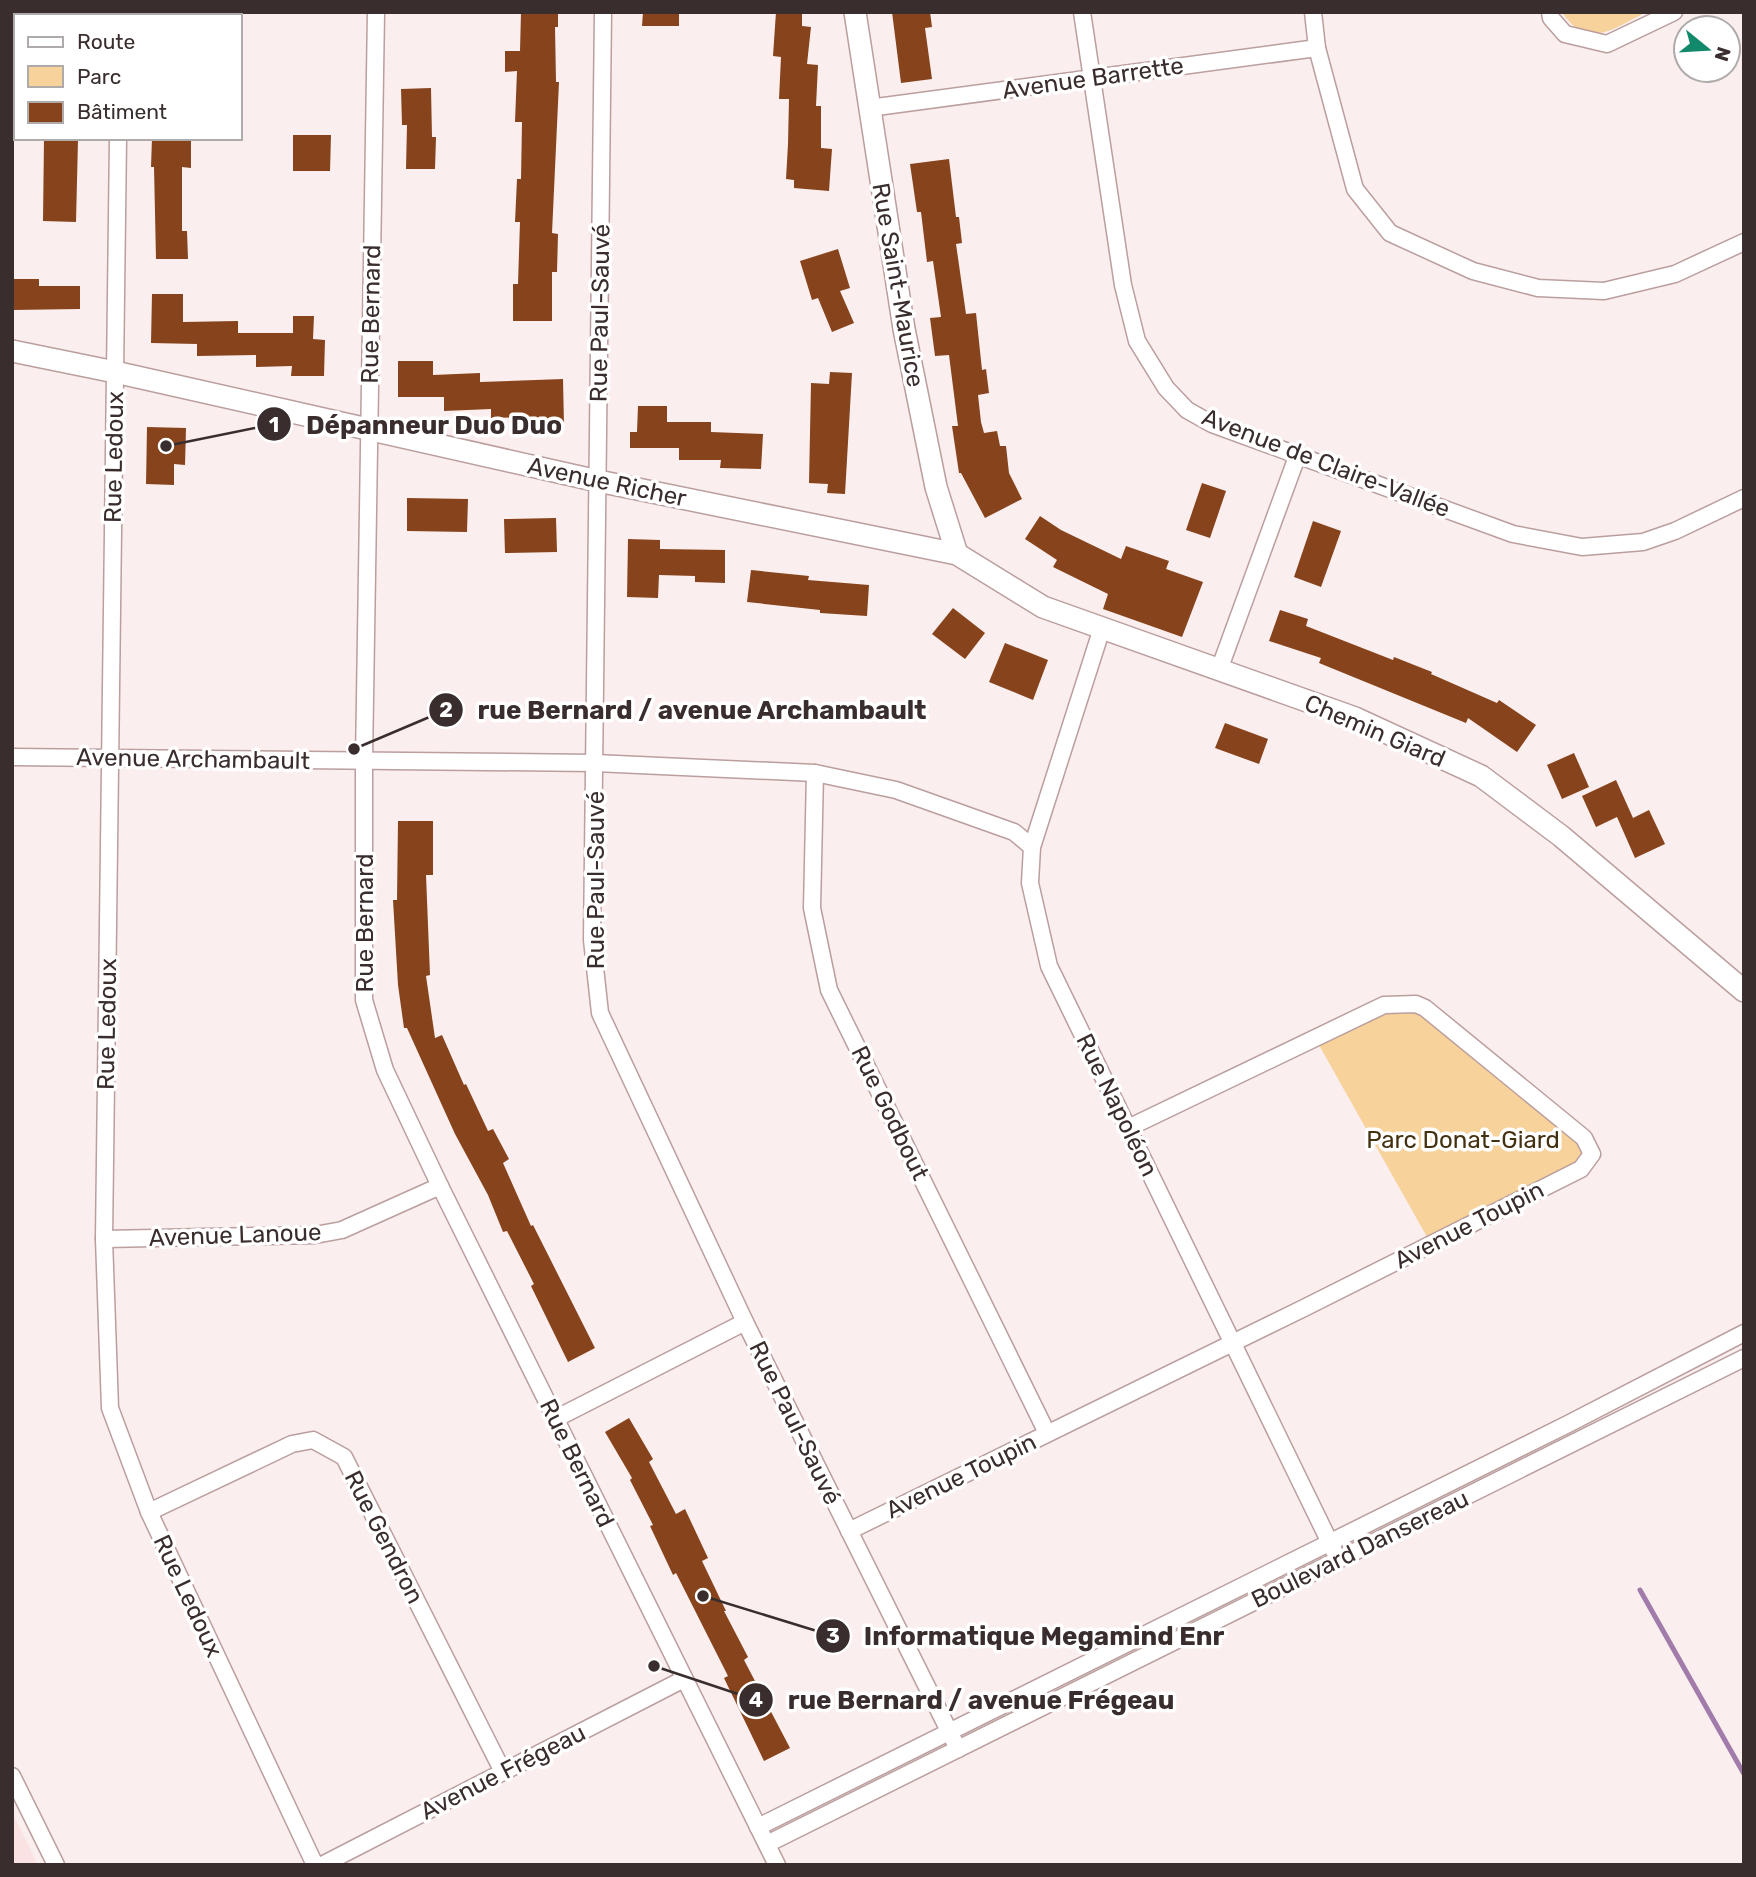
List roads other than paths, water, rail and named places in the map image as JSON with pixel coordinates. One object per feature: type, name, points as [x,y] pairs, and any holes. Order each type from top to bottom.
[{"type":"street","name":"Rue Bernard","points":[[376,12],[364,760],[364,1000],[385,1070],[440,1186],[776,1865]]},
{"type":"street","name":"Rue Paul-Sauvé","points":[[603,12],[592,940],[600,1013],[745,1322],[958,1749]]},
{"type":"street","name":"Rue Saint-Maurice","points":[[855,12],[904,329],[936,488],[957,554]]},
{"type":"street","name":"Avenue de Claire-Vallée","points":[[1082,12],[1123,285],[1137,341],[1166,388],[1187,410],[1212,424],[1513,534],[1582,547],[1643,542],[1675,531],[1744,498]]},
{"type":"street","points":[[1313,12],[1317,48],[1355,189],[1390,233],[1473,271],[1538,288],[1604,291],[1675,274],[1744,242]]},
{"type":"street","points":[[1550,12],[1551,18],[1565,34],[1607,44],[1674,12]]},
{"type":"street","name":"Avenue Barrette","points":[[869,108],[1317,48]]},
{"type":"street","name":"Rue Ledoux","points":[[118,140],[104,1239],[110,1408],[149,1512],[315,1865]]},
{"type":"street","name":"Avenue Richer","points":[[12,351],[598,481],[957,554]]},
{"type":"street","points":[[1219,670],[1298,454]]},
{"type":"street","name":"Chemin Giard","points":[[957,554],[1043,607],[1355,718],[1481,776],[1561,836],[1744,991]]},
{"type":"street","name":"Rue Napoléon","points":[[1102,628],[1032,847],[1030,883],[1049,966],[1338,1560]]},
{"type":"street","name":"Avenue Archambault","points":[[12,757],[595,763],[815,773],[896,790],[1014,832],[1032,847]]},
{"type":"street","name":"Rue Godbout","points":[[815,773],[812,908],[829,989],[1047,1433]]},
{"type":"street","name":"Avenue Toupin","points":[[849,1531],[1581,1169],[1592,1154],[1584,1138],[1425,1008],[1416,1004],[1384,1006],[1128,1128]]},
{"type":"street","name":"Avenue Lanoue","points":[[104,1239],[315,1235],[342,1230],[440,1186]]},
{"type":"street","points":[[555,1419],[745,1322]]},
{"type":"street","name":"Boulevard Dansereau","points":[[758,1827],[1568,1424],[1744,1333]]},
{"type":"street","name":"Boulevard Dansereau","points":[[767,1844],[1744,1358]]},
{"type":"street","points":[[1568,1424],[1577,1441]]},
{"type":"street","name":"Rue Gendron","points":[[149,1512],[292,1444],[313,1440],[344,1457],[503,1772]]},
{"type":"street","points":[[1181,1617],[1188,1634]]},
{"type":"street","name":"Avenue Frégeau","points":[[322,1865],[684,1679]]},
{"type":"street","points":[[12,1776],[56,1865]]},
{"type":"waterway","points":[[1640,1590],[1744,1774]]},
{"type":"place","name":"Dépanneur Duo Duo","points":[[166,446]]},
{"type":"place","name":"rue Bernard / avenue Archambault","points":[[354,749]]},
{"type":"place","name":"Informatique Megamind Enr","points":[[703,1596]]},
{"type":"place","name":"rue Bernard / avenue Frégeau","points":[[654,1666]]},
{"type":"park label","name":"Parc Donat-Giard","points":[[1463,1140]]}]
